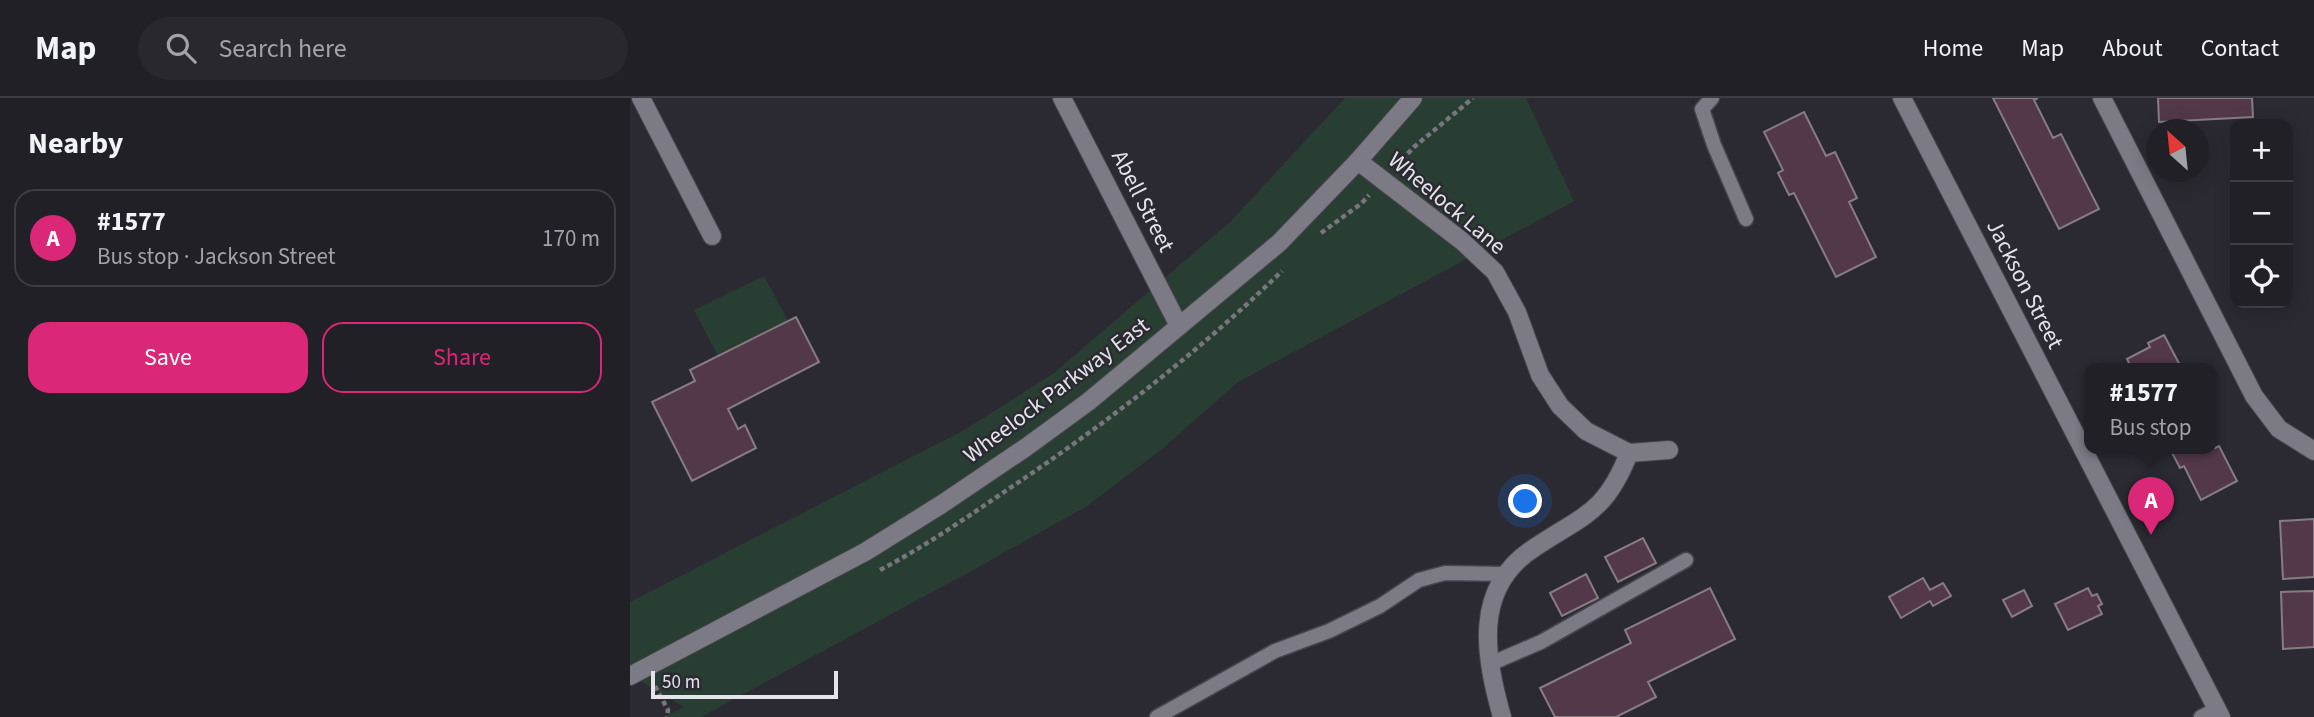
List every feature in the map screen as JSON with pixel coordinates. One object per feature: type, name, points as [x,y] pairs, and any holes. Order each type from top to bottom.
[{"type":"street","points":[[641,98],[712,236]]},
{"type":"street","name":"Abell Street","points":[[1062,98],[1180,326]]},
{"type":"street","name":"Wheelock Parkway East","points":[[630,676],[865,552],[942,504],[1088,402],[1279,243],[1358,161],[1413,98]]},
{"type":"street","name":"Jackson Street","points":[[1902,98],[2213,714]]},
{"type":"street","points":[[2102,98],[2254,396],[2279,429],[2314,451]]},
{"type":"street","name":"Wheelock Lane","points":[[1358,161],[1462,242],[1495,272],[1517,312],[1540,375],[1560,406],[1596,438],[1629,453]]},
{"type":"street","points":[[1502,717],[1490,664],[1489,607],[1506,573],[1532,549],[1583,518],[1604,501],[1619,478],[1629,453],[1669,450]]},
{"type":"lane","points":[[1712,98],[1702,109],[1714,145],[1746,219]]},
{"type":"lane","points":[[1490,664],[1541,642],[1686,560]]},
{"type":"lane","points":[[1157,717],[1275,651],[1329,631],[1380,606],[1419,580],[1445,573],[1506,573]]},
{"type":"path","points":[[1383,180],[1414,147],[1473,98]]},
{"type":"path","points":[[654,685],[667,710],[667,717]]},
{"type":"green space","points":[[1345,98],[1526,98],[1574,201],[1238,382],[1162,449],[1087,506],[701,717],[664,717],[684,707],[630,675],[630,602],[966,429],[1054,373],[1230,222]]},
{"type":"green space","points":[[764,276],[788,321],[718,356],[694,310]]},
{"type":"building","points":[[1993,98],[2038,98],[2034,100],[2053,138],[2061,134],[2099,209],[2059,229]]},
{"type":"building","points":[[2158,98],[2252,98],[2253,117],[2159,119]]},
{"type":"building","points":[[1804,112],[1826,156],[1835,152],[1857,198],[1849,202],[1876,257],[1836,277],[1794,193],[1789,195],[1778,173],[1783,170],[1764,132]]},
{"type":"building","points":[[796,317],[819,362],[728,409],[738,429],[745,425],[756,448],[692,481],[652,402],[695,381],[690,370]]},
{"type":"building","points":[[2164,335],[2179,363],[2129,363],[2127,359],[2150,347],[2148,343]]},
{"type":"building","points":[[2219,446],[2237,481],[2201,500],[2184,466],[2180,468],[2173,454],[2217,454]]},
{"type":"building","points":[[2314,519],[2314,577],[2283,579],[2280,521]]},
{"type":"building","points":[[1643,538],[1656,563],[1618,582],[1605,557]]},
{"type":"building","points":[[1586,574],[1598,598],[1562,616],[1550,593]]},
{"type":"building","points":[[1923,578],[1930,590],[1943,583],[1951,596],[1933,606],[1930,601],[1901,618],[1889,597]]},
{"type":"building","points":[[1710,588],[1735,639],[1648,682],[1656,697],[1616,717],[1555,717],[1540,688],[1631,643],[1625,630]]},
{"type":"building","points":[[2088,588],[2092,596],[2097,594],[2102,604],[2098,606],[2102,614],[2068,630],[2055,604]]},
{"type":"building","points":[[2024,590],[2032,606],[2012,617],[2003,600]]},
{"type":"building","points":[[2314,591],[2314,647],[2283,649],[2281,592]]},
{"type":"place","name":"#1577","points":[[2151,535]]}]
